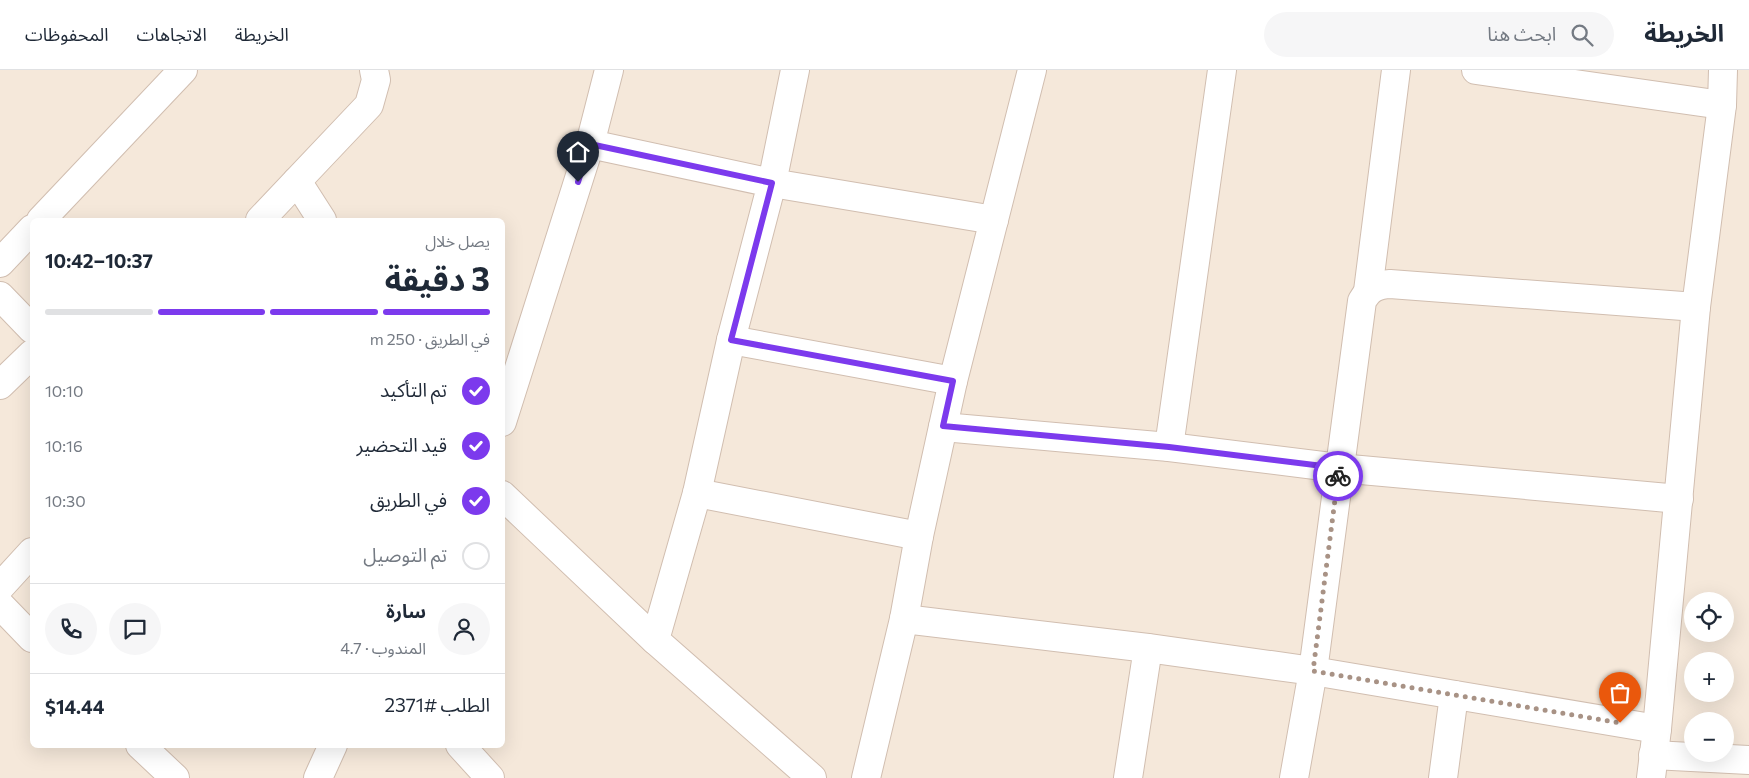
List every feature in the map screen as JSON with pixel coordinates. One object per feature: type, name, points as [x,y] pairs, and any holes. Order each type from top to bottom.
[{"type":"street","points":[[43,218],[183,70]]},
{"type":"street","points":[[262,218],[369,105],[376,80],[374,70]]},
{"type":"street","points":[[505,413],[590,144],[610,70]]},
{"type":"street","points":[[655,640],[697,493],[731,340],[772,183],[795,70]]},
{"type":"street","points":[[866,778],[904,619],[919,536],[953,381],[1032,70]]},
{"type":"street","points":[[1169,447],[1222,70]]},
{"type":"street","points":[[1294,778],[1313,671],[1362,301],[1368,291],[1396,70]]},
{"type":"street","points":[[1476,70],[1722,105]]},
{"type":"street","points":[[1654,754],[1696,307],[1722,105],[1723,70]]},
{"type":"street","points":[[590,144],[772,183],[994,220]]},
{"type":"street","points":[[297,181],[321,218]]},
{"type":"street","points":[[0,263],[30,231]]},
{"type":"street","points":[[1368,291],[1378,285],[1390,284],[1696,307]]},
{"type":"street","points":[[0,296],[30,326]]},
{"type":"street","points":[[731,340],[953,381]]},
{"type":"street","points":[[0,385],[30,356]]},
{"type":"street","points":[[943,426],[1169,447],[1339,468],[1679,498]]},
{"type":"street","points":[[697,493],[919,536]]},
{"type":"street","points":[[505,498],[655,640],[812,778]]},
{"type":"street","points":[[0,587],[30,554]]},
{"type":"street","points":[[0,605],[30,636]]},
{"type":"street","points":[[904,619],[1148,648],[1313,671],[1454,694],[1654,754],[1749,760]]},
{"type":"street","points":[[1128,778],[1148,648]]},
{"type":"street","points":[[1443,778],[1454,694]]},
{"type":"street","points":[[143,748],[175,778]]},
{"type":"street","points":[[318,778],[332,748]]},
{"type":"street","points":[[463,748],[490,778]]},
{"type":"shaded area","points":[[0,70],[1749,70],[1749,778],[0,778]]},
{"type":"way so far","points":[[1338,476],[1313,671],[1620,723]]},
{"type":"route","points":[[578,182],[590,144],[772,183],[731,340],[953,381],[943,426],[1169,447],[1339,468],[1338,476]]}]
